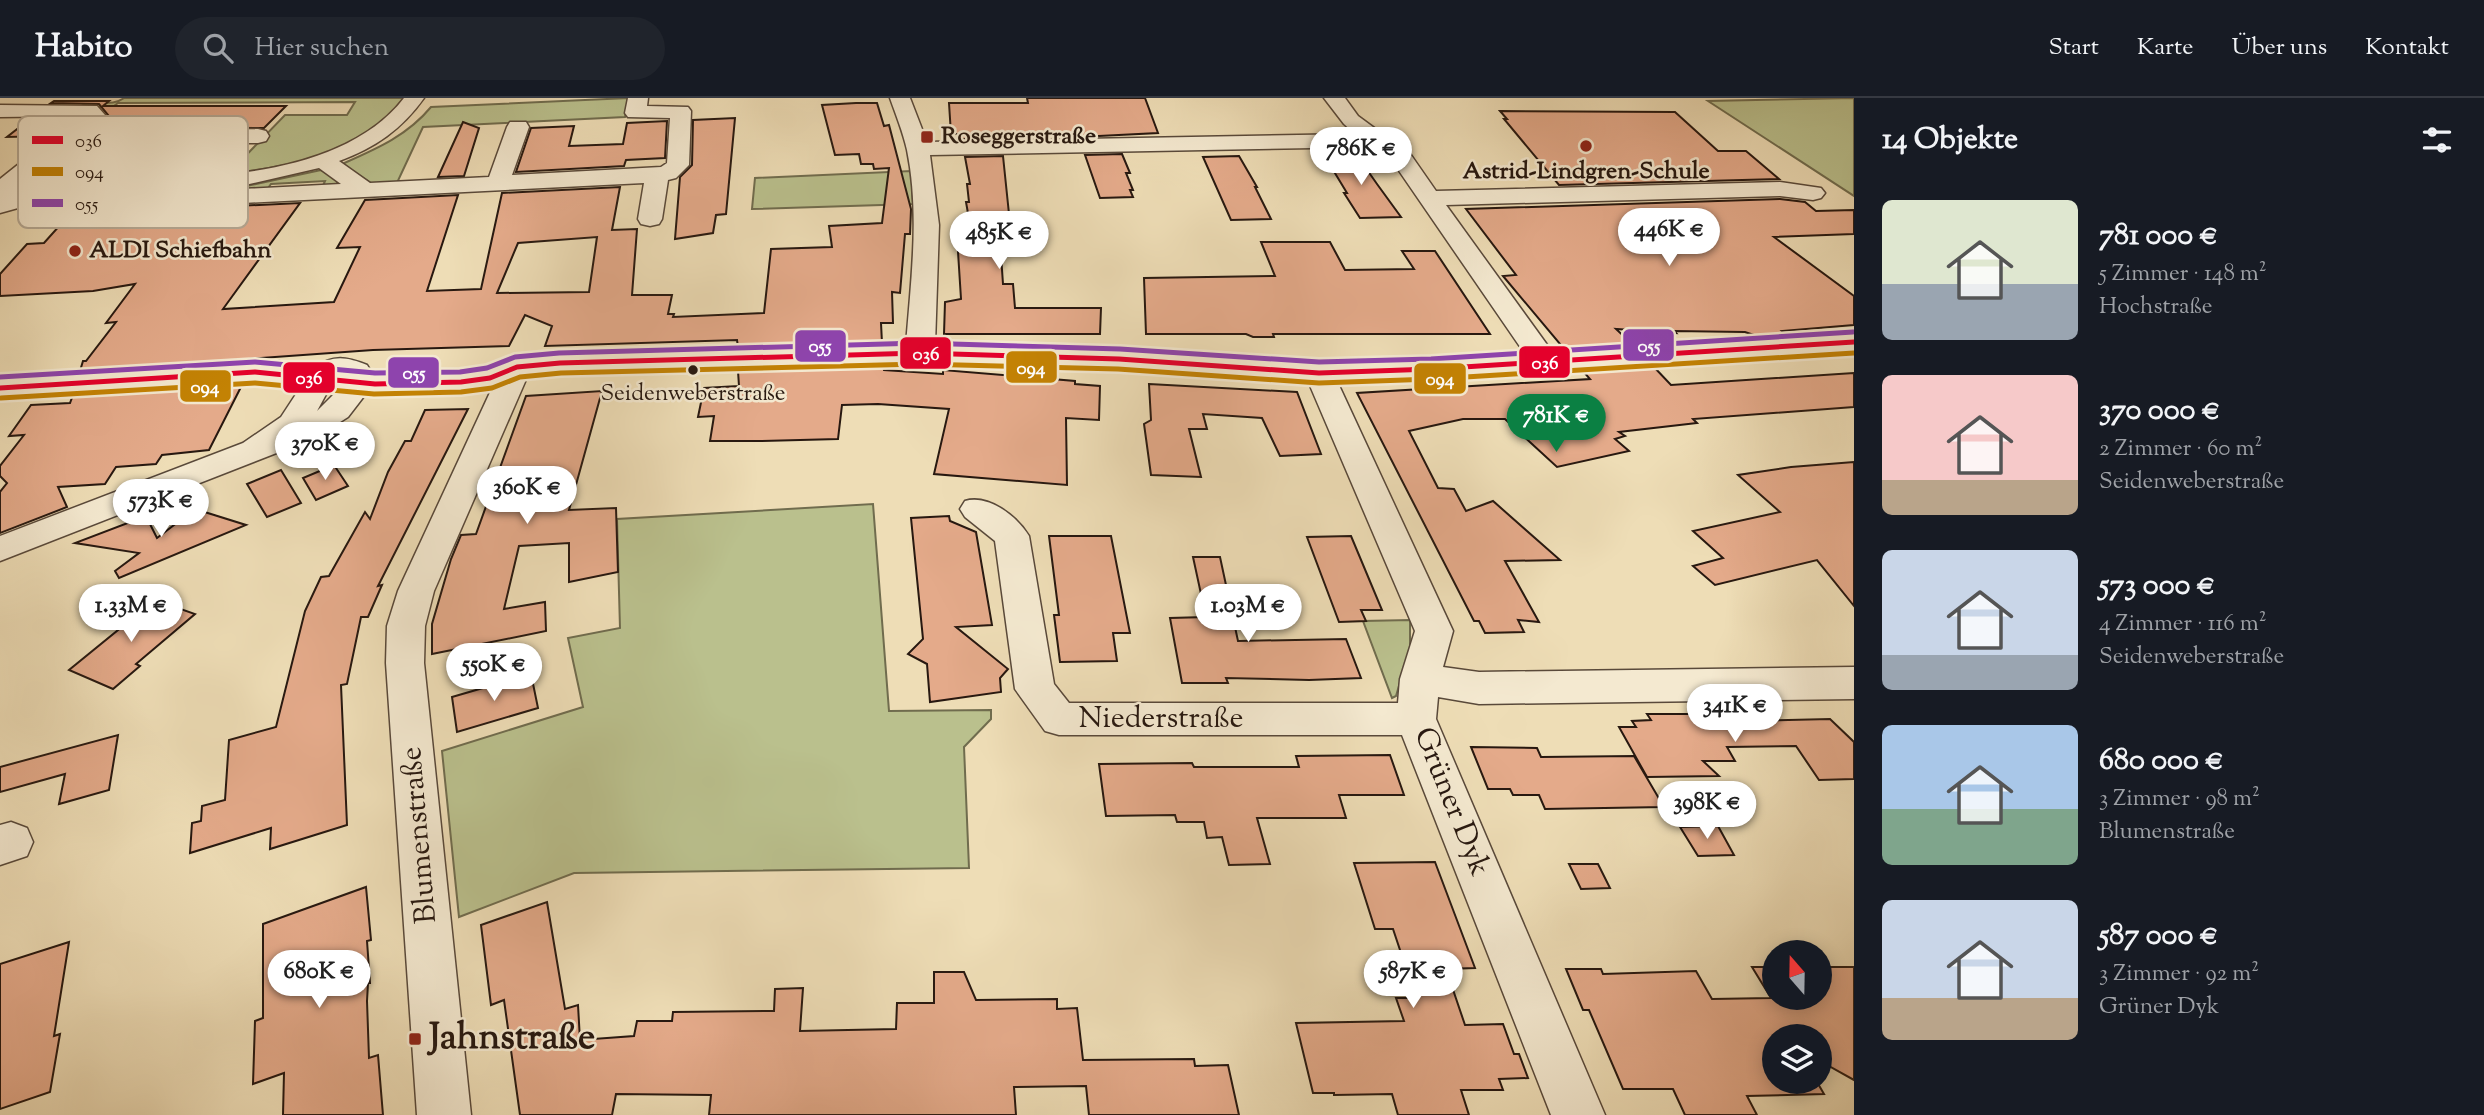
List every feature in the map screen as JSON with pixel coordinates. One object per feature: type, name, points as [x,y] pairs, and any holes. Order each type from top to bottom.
[{"type":"street","points":[[248,177],[322,160],[373,139],[407,112],[414,98]]},
{"type":"street","points":[[248,196],[667,173],[678,164],[681,111],[635,113],[638,98]]},
{"type":"street","points":[[900,98],[918,149],[923,173],[925,239],[920,353]]},
{"type":"street","points":[[1334,98],[1351,120],[1403,160],[1545,362]]},
{"type":"street","points":[[0,111],[90,110],[93,116]]},
{"type":"street","points":[[498,184],[518,127]]},
{"type":"street","points":[[248,136],[258,136]]},
{"type":"street","points":[[918,149],[1373,139]]},
{"type":"street","points":[[322,160],[365,190]]},
{"type":"street","points":[[650,219],[657,175]]},
{"type":"street","points":[[5,196],[18,184]]},
{"type":"street","points":[[1430,198],[1780,189],[1813,193]]},
{"type":"street","points":[[0,388],[255,372],[469,382],[498,376],[517,367],[560,363],[920,353],[1119,359],[1319,373],[1854,342]]},
{"type":"street","name":"Blumenstraße","points":[[444,1115],[406,677],[406,626],[416,591],[461,486],[517,367]]},
{"type":"street","name":"Grüner Dyk","points":[[1319,373],[1434,631],[1420,679],[1416,719],[1578,1115]]},
{"type":"street","points":[[0,549],[326,420],[342,407],[340,375]]},
{"type":"street","name":"Niederstraße","points":[[977,509],[1012,536],[1035,689],[1059,719],[1416,719]]},
{"type":"street","points":[[1420,679],[1479,688],[1854,683]]},
{"type":"green space","points":[[124,98],[405,98],[390,120],[354,143],[313,158],[248,171],[248,153],[285,115],[347,115],[355,102],[118,103],[110,109],[79,107],[90,103],[119,101]]},
{"type":"green space","points":[[629,98],[625,117],[423,127],[396,185],[371,183],[342,164],[401,134],[431,107]]},
{"type":"green space","points":[[1854,98],[1854,196],[1708,101]]},
{"type":"green space","points":[[321,170],[339,181],[335,186],[322,188],[325,181],[271,184],[266,191],[248,193],[248,186]]},
{"type":"green space","points":[[911,171],[913,204],[752,209],[755,178]]},
{"type":"green space","points":[[873,504],[889,711],[991,710],[991,719],[964,747],[969,868],[574,873],[459,917],[442,751],[583,707],[568,638],[620,628],[617,519]]},
{"type":"green space","points":[[1410,620],[1410,648],[1396,696],[1392,698],[1363,621]]},
{"type":"building","points":[[1027,98],[1145,98],[1158,133],[1079,137],[1077,133],[998,134],[999,138],[962,139],[962,134],[951,134],[949,103],[1028,103]]},
{"type":"building","points":[[109,101],[103,106],[286,106],[264,128],[248,128],[248,116],[107,116],[99,104],[51,103]]},
{"type":"building","points":[[877,103],[884,126],[889,125],[911,209],[910,234],[905,234],[900,293],[892,292],[893,323],[881,323],[882,343],[738,347],[737,340],[545,346],[552,326],[525,315],[509,346],[373,350],[80,371],[83,361],[86,361],[116,322],[106,323],[135,284],[93,291],[0,296],[0,274],[27,244],[44,243],[57,228],[248,228],[248,205],[300,203],[223,309],[334,302],[360,247],[337,248],[365,200],[458,195],[427,291],[481,289],[502,193],[620,187],[612,230],[637,229],[632,295],[672,295],[668,314],[674,314],[673,317],[764,313],[771,249],[832,247],[829,226],[882,223],[889,168],[874,169],[873,164],[861,164],[859,154],[835,155],[822,105]],"holes":[[[597,237],[589,292],[497,293],[518,243]]]},
{"type":"building","points":[[1500,111],[1675,112],[1718,151],[1746,151],[1779,179],[1559,185]]},
{"type":"building","points":[[735,118],[726,214],[716,215],[713,233],[675,239],[680,177],[692,165],[693,120]]},
{"type":"building","points":[[667,121],[665,158],[626,160],[624,166],[516,172],[531,128],[574,126],[569,146],[623,144],[627,123]]},
{"type":"building","points":[[463,122],[479,128],[464,176],[438,177]]},
{"type":"building","points":[[18,128],[18,137],[7,137]]},
{"type":"building","points":[[1122,154],[1130,173],[1126,173],[1133,197],[1100,198],[1085,155]]},
{"type":"building","points":[[1356,154],[1401,217],[1360,218],[1324,155]]},
{"type":"building","points":[[1003,156],[1009,214],[1003,214],[1006,226],[999,226],[1003,284],[1013,284],[1015,308],[1101,308],[1100,334],[944,334],[945,302],[961,299],[957,236],[972,236],[966,202],[969,202],[967,184],[970,184],[965,157]]},
{"type":"building","points":[[1239,156],[1271,219],[1231,220],[1203,157]]},
{"type":"building","points":[[1780,199],[1805,202],[1816,211],[1854,210],[1854,234],[1774,237],[1854,296],[1854,325],[1782,331],[1788,336],[1760,337],[1745,332],[1674,331],[1676,333],[1616,329],[1633,345],[1565,350],[1503,276],[1516,275],[1466,209]]},
{"type":"building","points":[[1261,242],[1330,242],[1345,270],[1414,269],[1402,251],[1435,251],[1490,334],[1273,334],[1274,337],[1253,337],[1246,334],[1146,334],[1144,278],[1275,276]]},
{"type":"building","points":[[883,366],[884,370],[943,374],[943,370],[1075,381],[1075,384],[1100,386],[1099,420],[1066,418],[1067,485],[934,474],[949,409],[878,404],[842,405],[838,439],[710,441],[714,416],[698,417],[704,388],[739,386],[738,371]]},
{"type":"building","points":[[1653,366],[1671,385],[1854,373],[1854,407],[1693,419],[1697,423],[1619,432],[1625,436],[1615,439],[1629,451],[1557,467],[1505,419],[1463,419],[1409,431],[1438,488],[1454,489],[1466,511],[1493,501],[1560,560],[1505,561],[1539,622],[1518,620],[1524,632],[1485,633],[1479,621],[1474,621],[1357,393],[1590,379],[1583,371]]},
{"type":"building","points":[[243,383],[209,450],[162,455],[156,464],[116,467],[105,484],[58,487],[67,507],[0,533],[0,492],[7,483],[0,476],[0,466],[24,435],[9,436],[31,405],[70,403],[73,395]]},
{"type":"building","points":[[1149,384],[1297,392],[1321,454],[1280,456],[1262,418],[1203,414],[1207,429],[1189,429],[1201,477],[1151,475],[1144,424],[1151,420]]},
{"type":"building","points":[[602,391],[569,510],[616,508],[618,572],[569,582],[569,543],[519,546],[504,609],[545,602],[546,631],[432,654],[432,624],[451,559],[461,535],[476,534],[526,396]]},
{"type":"building","points":[[468,409],[378,586],[382,585],[368,617],[361,617],[347,684],[341,685],[347,825],[270,849],[271,828],[190,853],[192,823],[201,821],[202,806],[225,800],[229,740],[276,727],[305,611],[321,577],[329,576],[365,512],[370,519],[388,472],[405,441],[411,441],[425,410]]},
{"type":"building","points":[[1854,462],[1854,606],[1817,560],[1715,585],[1693,566],[1723,558],[1693,531],[1780,512],[1738,475]]},
{"type":"building","points":[[334,465],[348,486],[316,500],[303,478]]},
{"type":"building","points":[[281,470],[301,503],[267,517],[247,484]]},
{"type":"building","points":[[195,509],[246,525],[119,578],[115,571],[139,553],[75,543],[146,516],[157,538]]},
{"type":"building","points":[[949,516],[950,521],[976,532],[992,625],[956,627],[1008,669],[1000,678],[1001,692],[930,702],[927,664],[908,654],[923,639],[911,518]]},
{"type":"building","points":[[1049,536],[1111,536],[1130,633],[1113,633],[1117,661],[1060,662],[1054,615],[1059,615]]},
{"type":"building","points":[[1351,536],[1382,610],[1361,610],[1366,621],[1339,622],[1307,537]]},
{"type":"building","points":[[1193,557],[1220,557],[1238,641],[1346,639],[1361,678],[1226,678],[1228,683],[1182,683],[1170,618],[1206,617]]},
{"type":"building","points":[[155,600],[195,614],[136,664],[140,666],[113,689],[69,670]]},
{"type":"building","points":[[531,674],[538,708],[457,732],[452,697]]},
{"type":"building","points":[[1647,714],[1689,714],[1692,719],[1744,718],[1746,721],[1830,719],[1854,742],[1854,779],[1819,780],[1796,746],[1727,747],[1735,761],[1703,761],[1719,776],[1647,777],[1619,727],[1636,727],[1632,721],[1651,720]]},
{"type":"building","points":[[118,735],[109,790],[59,804],[65,774],[0,792],[0,767]]},
{"type":"building","points":[[1471,747],[1537,748],[1541,757],[1634,756],[1664,807],[1545,809],[1539,795],[1513,795],[1510,789],[1488,789]]},
{"type":"building","points":[[1390,755],[1404,795],[1339,795],[1346,818],[1257,818],[1270,864],[1229,865],[1222,837],[1207,838],[1204,822],[1177,822],[1175,815],[1106,816],[1099,764],[1192,763],[1194,767],[1299,767],[1296,756]]},
{"type":"building","points":[[1718,826],[1734,855],[1698,856],[1680,827]]},
{"type":"building","points":[[1435,862],[1475,968],[1446,969],[1465,1025],[1503,1024],[1514,1054],[1519,1054],[1528,1078],[1499,1079],[1503,1090],[1461,1090],[1469,1115],[1398,1115],[1392,1094],[1313,1093],[1296,1023],[1404,1021],[1396,998],[1416,998],[1393,929],[1375,929],[1354,863]]},
{"type":"building","points":[[1569,864],[1598,864],[1610,888],[1581,889]]},
{"type":"building","points":[[366,887],[371,940],[367,941],[370,983],[367,1001],[369,1058],[378,1055],[383,1115],[283,1115],[284,1073],[253,1084],[255,1021],[263,1018],[263,924]]},
{"type":"building","points":[[547,902],[565,1009],[578,1005],[580,1040],[634,1036],[637,1021],[672,1021],[673,1012],[774,1011],[775,989],[803,988],[800,1031],[896,1029],[897,1003],[934,1003],[934,972],[964,972],[976,1000],[1057,999],[1057,1009],[1077,1008],[1083,1060],[1194,1059],[1195,1066],[1228,1065],[1239,1115],[1089,1115],[1086,1086],[1014,1087],[1016,1115],[709,1115],[711,1095],[616,1094],[612,1115],[520,1115],[504,1000],[491,1005],[481,925]]},
{"type":"building","points":[[69,942],[54,1036],[60,1034],[50,1092],[0,1109],[0,964]]},
{"type":"building","points":[[1752,967],[1762,967],[1762,983]]},
{"type":"building","points":[[1832,967],[1854,967],[1854,1080],[1832,1068],[1832,1024],[1762,1024],[1762,1094],[1824,1094],[1747,1096],[1757,1115],[1685,1115],[1673,1089],[1623,1089],[1589,1010],[1583,1010],[1566,969],[1601,969],[1603,974],[1696,971],[1712,999],[1762,998],[1762,1010],[1832,1010]]},
{"type":"transit line","name":"055","points":[[0,377],[255,362],[375,373],[460,372],[487,368],[515,357],[559,353],[920,343],[1120,349],[1319,362],[1431,359],[1853,332]]},
{"type":"transit line","name":"036","points":[[0,388],[255,372],[375,384],[461,382],[490,378],[517,367],[560,363],[920,353],[1119,359],[1319,373],[1432,369],[1854,342]]},
{"type":"transit line","name":"094","points":[[1,398],[255,383],[374,394],[461,392],[492,388],[520,377],[561,373],[920,364],[1118,369],[1319,383],[1433,379],[1854,353]]},
{"type":"place","name":"Roseggerstraße","points":[[927,137]]},
{"type":"place","name":"Astrid-Lindgren-Schule","points":[[1586,146]]},
{"type":"place","name":"ALDI Schiefbahn","points":[[75,251]]},
{"type":"place","name":"Seidenweberstraße","points":[[693,370]]},
{"type":"place","name":"Jahnstraße","points":[[415,1039]]}]
